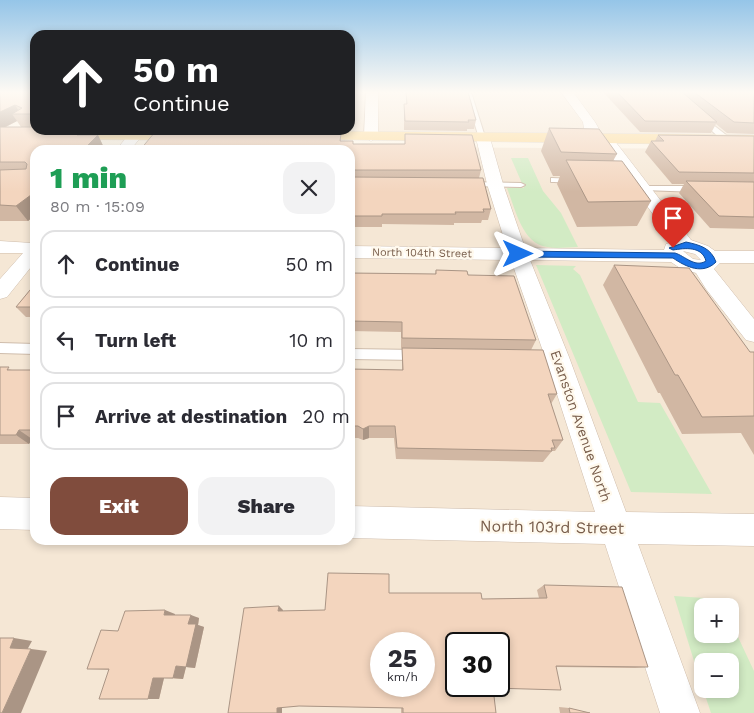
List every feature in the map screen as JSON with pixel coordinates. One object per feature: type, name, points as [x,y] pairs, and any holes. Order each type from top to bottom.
[{"type":"main road","points":[[1,134],[30,134]]},
{"type":"main road","points":[[136,135],[206,135]]},
{"type":"main road","points":[[292,136],[754,140]]},
{"type":"street","points":[[371,125],[371,137]]},
{"type":"street","points":[[590,125],[591,129],[622,162],[680,250],[699,248],[706,261],[713,284],[754,334]]},
{"type":"street","points":[[127,145],[136,135]]},
{"type":"street","name":"Evanston Avenue North","points":[[483,138],[508,184],[518,254],[552,357],[617,528],[680,713]]},
{"type":"street","points":[[0,247],[30,251]]},
{"type":"street","name":"North 104th Street","points":[[355,252],[518,254],[680,250]]},
{"type":"street","points":[[0,292],[30,252]]},
{"type":"street","points":[[706,261],[754,257]]},
{"type":"street","points":[[0,513],[30,514]]},
{"type":"street","name":"North 103rd Street","points":[[355,522],[754,530]]},
{"type":"lane","points":[[479,125],[483,138]]},
{"type":"lane","points":[[709,125],[727,140]]},
{"type":"lane","points":[[1,134],[16,126]]},
{"type":"lane","points":[[554,180],[582,181]]},
{"type":"lane","points":[[457,184],[508,184]]},
{"type":"lane","points":[[637,184],[708,189]]},
{"type":"lane","points":[[0,348],[30,349]]},
{"type":"lane","points":[[355,354],[429,355]]},
{"type":"shaded area","points":[[355,125],[754,125],[754,140],[150,135],[355,135]]},
{"type":"shaded area","points":[[0,145],[30,145],[30,545],[355,545],[355,147],[754,149],[754,713],[0,713]]},
{"type":"green space","points":[[511,158],[528,158],[543,191],[561,213],[578,247],[547,247],[538,244],[525,232],[507,188],[524,188]]},
{"type":"green space","points":[[536,265],[576,266],[573,269],[580,275],[638,402],[660,403],[712,494],[631,492]]},
{"type":"green space","points":[[674,596],[705,598],[694,598],[694,643],[739,643],[739,639],[754,671],[754,713],[711,713],[706,698],[739,698],[739,653],[694,653],[694,661]]},
{"type":"building","points":[[0,127],[30,127],[30,135],[98,135],[88,145],[30,145],[30,196],[16,206],[0,205],[0,170],[26,169],[27,164],[25,162],[0,162]]},
{"type":"building","points":[[549,128],[599,129],[617,154],[561,152]]},
{"type":"building","points":[[405,134],[472,135],[481,170],[355,170],[355,145],[144,145],[152,135],[341,135],[340,141],[353,141],[353,144],[405,144]]},
{"type":"building","points":[[658,135],[754,136],[754,173],[679,172],[651,141],[664,141]]},
{"type":"building","points":[[566,160],[622,161],[651,201],[588,202]]},
{"type":"building","points":[[355,177],[483,178],[491,209],[483,209],[484,212],[455,212],[456,214],[382,214],[382,216],[355,216]]},
{"type":"building","points":[[686,181],[754,182],[754,217],[719,216]]},
{"type":"building","points":[[614,265],[689,268],[750,352],[754,352],[754,416],[702,417],[678,375],[675,375]]},
{"type":"building","points":[[436,270],[467,271],[468,275],[514,276],[536,340],[402,338],[402,322],[355,321],[355,273],[436,274]]},
{"type":"building","points":[[30,290],[30,307],[16,307]]},
{"type":"building","points":[[402,348],[543,350],[557,394],[548,394],[563,440],[552,440],[555,448],[551,448],[552,451],[397,448],[395,426],[369,426],[363,429],[355,426],[355,369],[403,370]]},
{"type":"building","points":[[0,367],[9,367],[7,370],[30,370],[30,430],[19,430],[16,435],[0,435]]},
{"type":"building","points":[[328,573],[389,574],[389,593],[481,593],[482,599],[547,598],[544,585],[622,587],[648,667],[556,666],[561,690],[510,688],[510,632],[445,632],[445,697],[494,697],[496,713],[403,713],[403,708],[299,706],[277,708],[277,713],[228,713],[244,608],[279,606],[278,611],[325,610]]},
{"type":"building","points":[[165,610],[164,615],[191,615],[188,624],[196,624],[186,667],[176,666],[173,678],[153,678],[148,699],[99,699],[109,669],[87,669],[101,630],[118,631],[125,611]]},
{"type":"building","points":[[0,638],[14,638],[10,648],[31,649],[2,713],[0,713]]},
{"type":"building","points":[[569,708],[590,713],[570,713]]},
{"type":"route","points":[[518,254],[675,256],[681,261],[694,266],[705,266],[711,262],[709,254],[699,248],[686,244],[673,248]]}]
